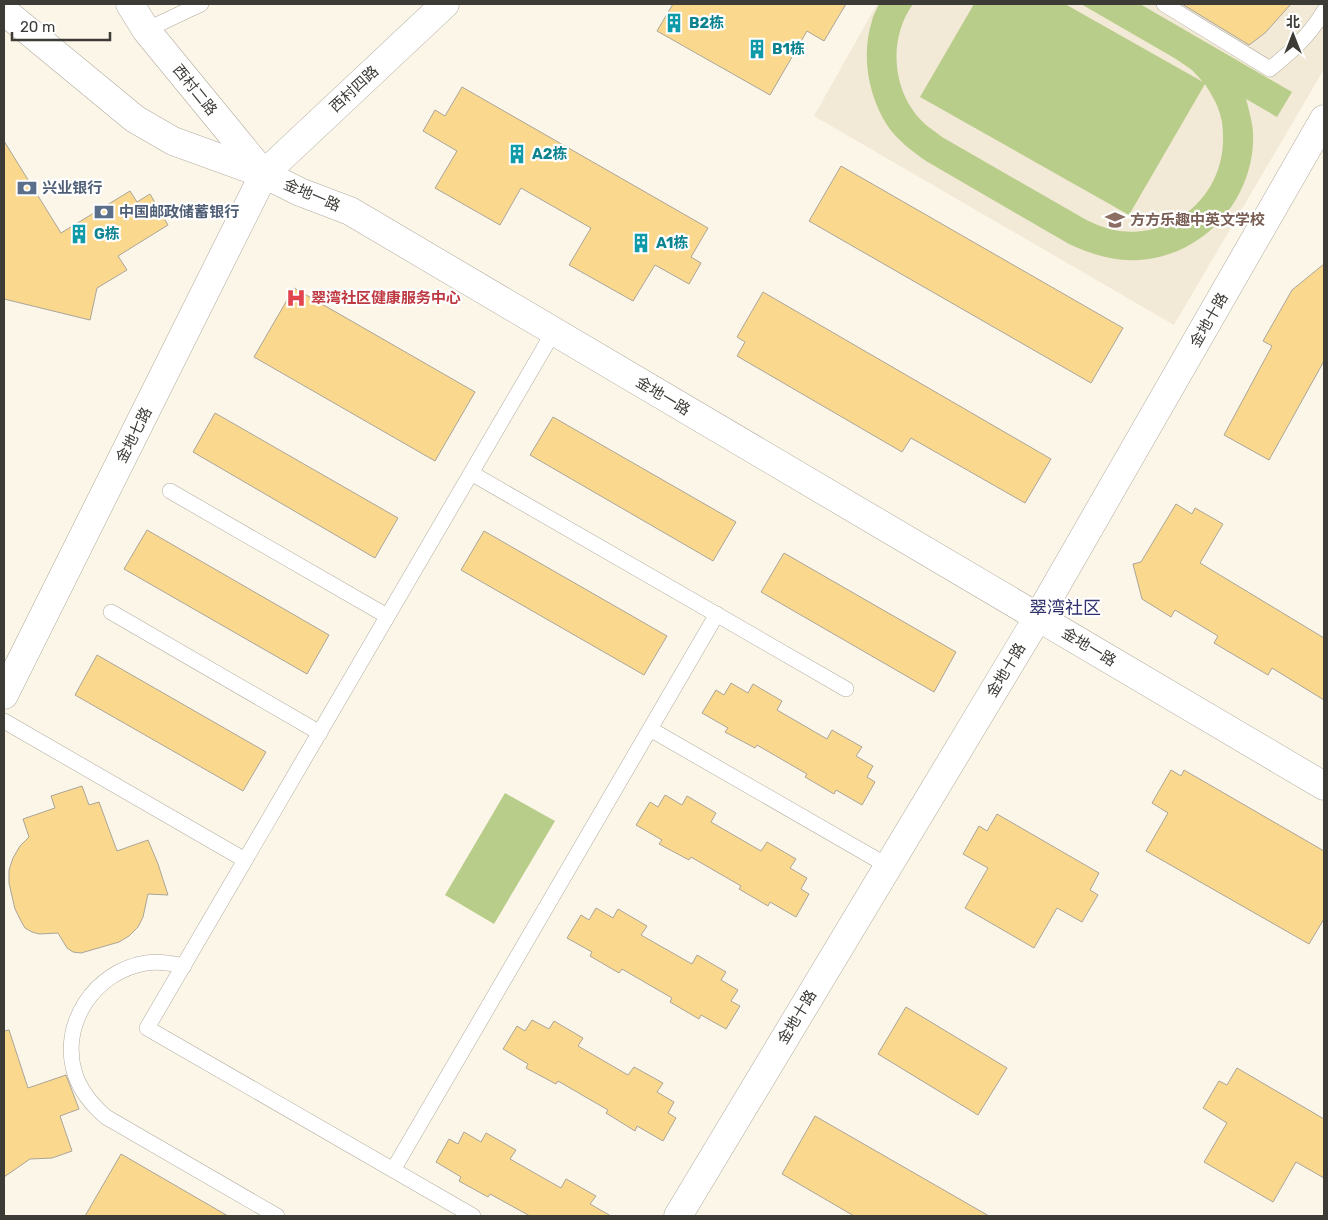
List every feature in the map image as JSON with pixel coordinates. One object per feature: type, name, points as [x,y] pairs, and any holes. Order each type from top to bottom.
[{"type":"street","name":"西村二路","points":[[130,4],[146,30],[264,174]]},
{"type":"street","name":"西村四路","points":[[264,174],[445,4]]},
{"type":"street","name":"金地一路","points":[[4,11],[135,119],[173,141],[264,174],[300,192],[350,211],[1324,786]]},
{"type":"street","name":"金地十路","points":[[678,1216],[1038,617],[1324,118]]},
{"type":"street","name":"金地七路","points":[[4,695],[264,174]]},
{"type":"lane","points":[[146,30],[201,4]]},
{"type":"lane","points":[[1164,4],[1270,69],[1294,49],[1314,27],[1324,11]]},
{"type":"lane","points":[[473,1216],[147,1028],[554,331]]},
{"type":"lane","points":[[471,473],[846,689]]},
{"type":"lane","points":[[170,491],[387,616]]},
{"type":"lane","points":[[111,612],[320,733]]},
{"type":"lane","points":[[393,1170],[717,614]]},
{"type":"lane","points":[[4,721],[245,860]]},
{"type":"lane","points":[[650,729],[888,866]]},
{"type":"lane","points":[[184,966],[165,962],[146,963],[128,968],[111,976],[96,988],[85,1002],[76,1019],[72,1038],[75,1074],[82,1090],[92,1105],[106,1117],[277,1216]]},
{"type":"shaded area","name":"方方乐趣中英文学校","points":[[877,4],[1324,4],[1324,69],[1174,325],[814,116]]},
{"type":"green space","points":[[879,4],[913,4],[899,34],[897,67],[900,83],[906,98],[915,113],[926,125],[942,137],[1083,218],[1114,230],[1139,231],[1158,228],[1176,220],[1191,209],[1204,195],[1214,179],[1220,161],[1223,141],[1222,124],[1219,110],[1205,84],[1129,215],[920,97],[974,4],[1065,4],[1203,82],[1192,70],[1176,59],[1081,4],[1140,4],[1292,92],[1277,117],[1246,99],[1253,132],[1252,156],[1246,179],[1222,219],[1185,248],[1163,256],[1139,260],[1121,260],[1094,254],[1069,244],[926,161],[895,136],[880,113],[868,74],[867,47],[869,34],[873,17]]},
{"type":"green space","points":[[505,793],[555,821],[494,924],[445,895]]},
{"type":"building","name":"B1栋","points":[[673,4],[846,4],[824,41],[807,31],[770,95],[657,31]]},
{"type":"building","points":[[1182,4],[1291,4],[1265,33],[1249,45]]},
{"type":"building","points":[[462,87],[708,228],[691,257],[701,263],[689,284],[655,265],[633,301],[569,265],[591,228],[521,188],[500,225],[435,188],[457,151],[423,131],[435,110],[445,116]]},
{"type":"building","name":"G栋","points":[[4,141],[61,233],[130,191],[137,202],[150,194],[168,225],[118,256],[127,270],[97,288],[90,320],[4,299]]},
{"type":"building","points":[[841,166],[1123,328],[1091,383],[809,221]]},
{"type":"building","points":[[1324,264],[1324,361],[1269,460],[1224,435],[1272,346],[1263,341],[1292,290]]},
{"type":"building","points":[[294,288],[475,392],[435,461],[254,357]]},
{"type":"building","points":[[763,292],[1051,459],[1025,503],[911,438],[902,452],[737,356],[745,342],[737,337]]},
{"type":"building","points":[[215,413],[398,518],[375,558],[193,452]]},
{"type":"building","points":[[553,417],[736,522],[713,561],[530,455]]},
{"type":"building","points":[[1176,504],[1192,514],[1195,508],[1223,524],[1200,563],[1324,638],[1324,700],[1272,668],[1268,675],[1214,643],[1218,636],[1175,610],[1171,617],[1142,599],[1133,564],[1141,562]]},
{"type":"building","points":[[147,530],[329,635],[307,674],[124,569]]},
{"type":"building","points":[[484,531],[667,636],[644,675],[461,570]]},
{"type":"building","points":[[784,553],[956,652],[934,692],[761,592]]},
{"type":"building","points":[[97,655],[266,752],[243,791],[75,695]]},
{"type":"building","points":[[731,683],[748,693],[753,684],[782,701],[777,710],[827,739],[832,730],[862,747],[856,756],[873,766],[867,777],[875,782],[862,805],[836,790],[834,794],[805,777],[807,774],[757,745],[755,748],[725,732],[728,728],[702,713],[716,690],[724,695]]},
{"type":"building","points":[[1171,770],[1181,776],[1184,770],[1324,851],[1324,919],[1309,944],[1146,851],[1168,813],[1152,803]]},
{"type":"building","points":[[82,786],[89,805],[99,802],[117,851],[148,840],[168,895],[148,894],[143,917],[138,927],[129,936],[119,942],[81,953],[73,952],[67,948],[58,933],[39,934],[25,928],[15,909],[9,883],[9,870],[20,846],[29,837],[23,819],[55,808],[51,796]]},
{"type":"building","points":[[665,795],[682,805],[687,796],[716,813],[711,822],[761,851],[767,842],[796,859],[790,868],[807,878],[801,889],[809,894],[796,917],[770,902],[768,906],[739,889],[741,886],[691,857],[689,860],[659,844],[662,840],[636,825],[650,802],[658,807]]},
{"type":"building","points":[[997,814],[1099,873],[1090,890],[1098,895],[1082,922],[1057,908],[1034,948],[965,908],[988,868],[963,854],[979,826],[987,831]]},
{"type":"building","points":[[596,908],[613,918],[618,909],[647,926],[641,935],[692,964],[697,955],[726,972],[721,980],[738,990],[731,1001],[740,1006],[726,1029],[701,1015],[699,1019],[670,1002],[672,998],[622,969],[619,973],[590,956],[592,952],[567,938],[581,915],[589,920]]},
{"type":"building","points":[[906,1007],[1007,1068],[978,1115],[878,1054]]},
{"type":"building","points":[[532,1020],[549,1029],[554,1021],[583,1038],[578,1046],[628,1075],[634,1067],[663,1083],[657,1092],[674,1102],[668,1113],[676,1118],[663,1141],[637,1126],[635,1131],[606,1113],[608,1110],[558,1081],[556,1084],[526,1068],[528,1064],[503,1049],[517,1026],[525,1031]]},
{"type":"building","points":[[9,1030],[28,1088],[66,1075],[79,1109],[60,1116],[72,1151],[52,1158],[30,1159],[4,1177],[4,1031]]},
{"type":"building","points":[[1237,1068],[1324,1119],[1324,1178],[1296,1162],[1273,1202],[1204,1162],[1227,1123],[1203,1108],[1219,1081],[1227,1085]]},
{"type":"building","points":[[815,1116],[989,1216],[854,1216],[782,1174]]},
{"type":"building","points":[[464,1132],[481,1142],[486,1133],[516,1150],[510,1159],[561,1188],[566,1179],[596,1196],[590,1204],[611,1216],[530,1216],[490,1194],[488,1197],[459,1181],[461,1177],[436,1162],[449,1139],[458,1144]]},
{"type":"building","points":[[121,1154],[228,1216],[85,1216]]},
{"type":"place","name":"B2栋","points":[[674,23]]},
{"type":"place","name":"B1栋","points":[[757,49]]},
{"type":"place","name":"A2栋","points":[[517,154]]},
{"type":"place","name":"兴业银行","points":[[27,188]]},
{"type":"place","name":"中国邮政储蓄银行","points":[[104,212]]},
{"type":"place","name":"方方乐趣中英文学校","points":[[1115,220]]},
{"type":"place","name":"G栋","points":[[79,234]]},
{"type":"place","name":"A1栋","points":[[641,243]]},
{"type":"place","name":"翠湾社区健康服务中心","points":[[296,298]]},
{"type":"district","name":"翠湾社区","points":[[1065,608]]}]
